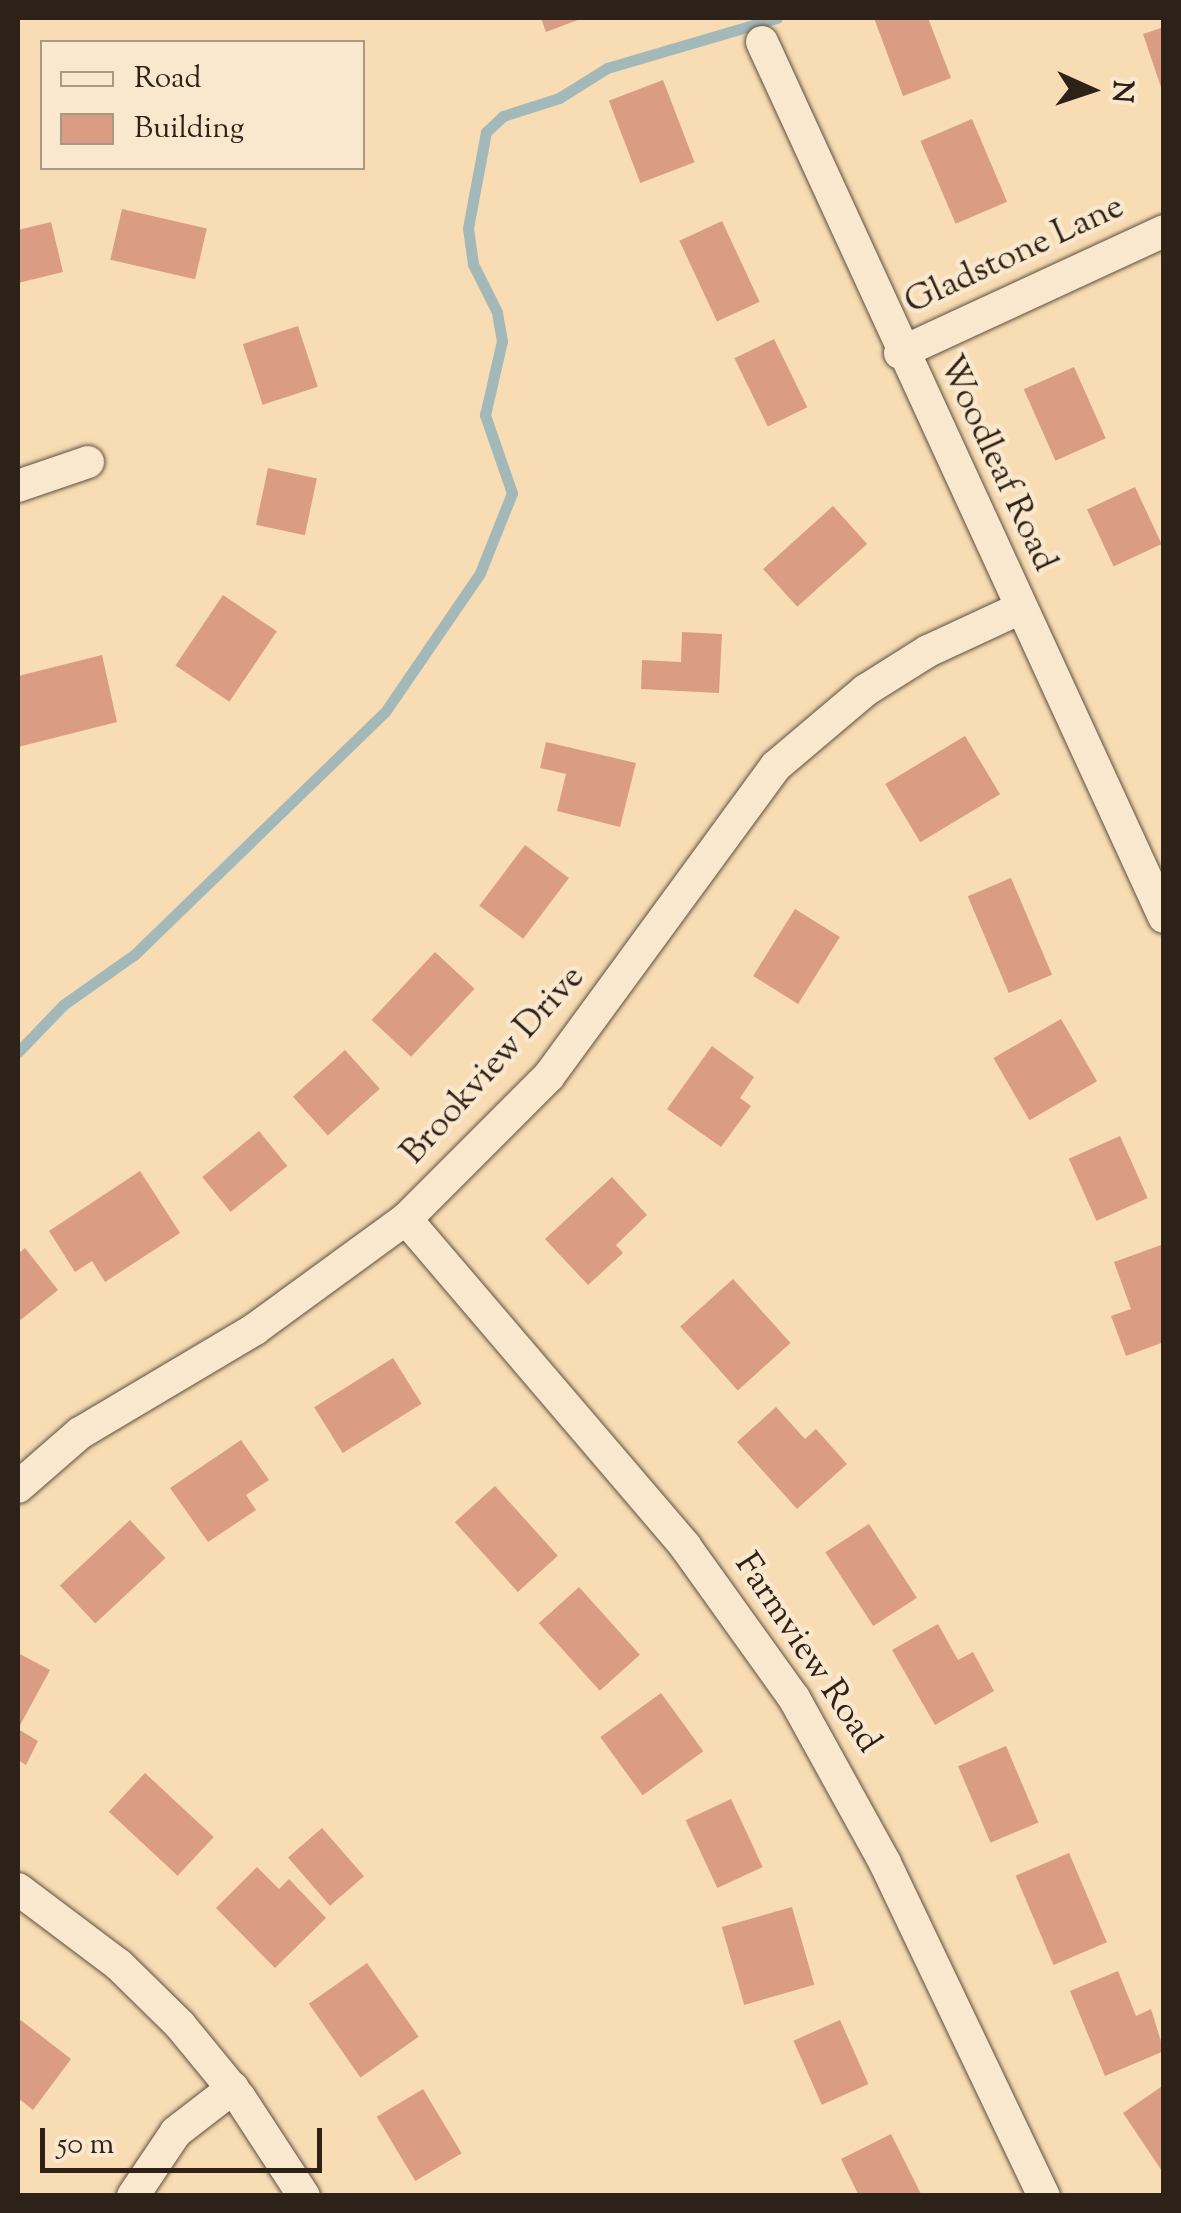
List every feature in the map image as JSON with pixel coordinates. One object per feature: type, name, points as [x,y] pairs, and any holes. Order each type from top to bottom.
[{"type":"street","name":"Woodleaf Road","points":[[762,42],[900,353],[1164,916]]},
{"type":"street","name":"Gladstone Lane","points":[[900,353],[1164,231]]},
{"type":"street","points":[[18,486],[88,462]]},
{"type":"street","name":"Brookview Drive","points":[[18,1487],[80,1432],[255,1329],[406,1219],[549,1076],[776,766],[866,690],[928,651],[1019,609]]},
{"type":"street","name":"Farmview Road","points":[[406,1219],[684,1546],[794,1698],[886,1863],[1044,2196]]},
{"type":"street","points":[[18,1889],[119,1966],[232,2088],[304,2196]]},
{"type":"street","points":[[133,2196],[176,2132],[232,2088]]},
{"type":"building","points":[[541,18],[583,18],[546,32]]},
{"type":"building","points":[[874,18],[928,18],[951,78],[903,96]]},
{"type":"building","points":[[1164,27],[1164,93],[1163,93],[1143,34]]},
{"type":"building","points":[[663,80],[695,162],[640,183],[609,101]]},
{"type":"building","points":[[972,119],[1007,202],[956,224],[920,141]]},
{"type":"building","points":[[122,209],[207,229],[195,279],[110,260]]},
{"type":"building","points":[[722,221],[760,302],[717,322],[679,241]]},
{"type":"building","points":[[51,222],[63,272],[18,283],[18,230]]},
{"type":"building","points":[[298,326],[318,387],[263,405],[243,344]]},
{"type":"building","points":[[774,339],[807,407],[768,427],[734,358]]},
{"type":"building","points":[[1074,367],[1106,438],[1055,461],[1024,389]]},
{"type":"building","points":[[268,468],[317,478],[305,535],[256,525]]},
{"type":"building","points":[[1135,487],[1162,544],[1114,566],[1087,509]]},
{"type":"building","points":[[833,506],[867,544],[797,607],[763,569]]},
{"type":"building","points":[[223,595],[277,631],[229,702],[175,665]]},
{"type":"building","points":[[682,632],[722,634],[719,693],[641,689],[642,660],[681,662]]},
{"type":"building","points":[[102,655],[117,722],[18,747],[18,676]]},
{"type":"building","points":[[965,736],[1000,794],[920,842],[885,784]]},
{"type":"building","points":[[546,742],[636,763],[620,827],[557,811],[566,774],[540,768]]},
{"type":"building","points":[[525,845],[569,878],[523,939],[479,906]]},
{"type":"building","points":[[1011,878],[1052,975],[1009,993],[968,896]]},
{"type":"building","points":[[795,909],[840,937],[798,1004],[753,976]]},
{"type":"building","points":[[435,952],[474,989],[411,1057],[372,1020]]},
{"type":"building","points":[[1061,1019],[1097,1081],[1029,1120],[993,1058]]},
{"type":"building","points":[[712,1046],[754,1077],[740,1098],[751,1106],[721,1147],[667,1109]]},
{"type":"building","points":[[345,1050],[380,1089],[328,1135],[293,1097]]},
{"type":"building","points":[[259,1131],[287,1166],[231,1212],[202,1177]]},
{"type":"building","points":[[1120,1136],[1148,1198],[1096,1221],[1069,1159]]},
{"type":"building","points":[[140,1171],[180,1233],[105,1282],[92,1261],[75,1272],[49,1231]]},
{"type":"building","points":[[612,1177],[647,1215],[616,1245],[623,1253],[588,1285],[545,1239]]},
{"type":"building","points":[[1164,1244],[1164,1342],[1126,1356],[1111,1316],[1131,1309],[1114,1262]]},
{"type":"building","points":[[25,1248],[58,1290],[18,1322],[18,1254]]},
{"type":"building","points":[[733,1279],[791,1343],[738,1390],[680,1327]]},
{"type":"building","points":[[393,1358],[422,1404],[343,1453],[314,1407]]},
{"type":"building","points":[[776,1407],[805,1439],[816,1429],[847,1464],[797,1509],[737,1442]]},
{"type":"building","points":[[241,1440],[269,1480],[246,1495],[256,1510],[208,1542],[170,1488]]},
{"type":"building","points":[[495,1486],[558,1556],[518,1592],[455,1522]]},
{"type":"building","points":[[130,1520],[165,1558],[95,1624],[60,1585]]},
{"type":"building","points":[[869,1524],[917,1598],[873,1626],[825,1552]]},
{"type":"building","points":[[579,1587],[640,1655],[600,1691],[539,1623]]},
{"type":"building","points":[[938,1624],[958,1660],[973,1652],[994,1691],[935,1725],[892,1650]]},
{"type":"building","points":[[18,1653],[50,1670],[18,1729]]},
{"type":"building","points":[[661,1693],[703,1751],[643,1795],[600,1737]]},
{"type":"building","points":[[18,1729],[38,1741],[26,1765],[18,1760]]},
{"type":"building","points":[[1006,1746],[1038,1822],[991,1843],[958,1766]]},
{"type":"building","points":[[145,1773],[214,1837],[178,1876],[109,1812]]},
{"type":"building","points":[[731,1799],[763,1867],[717,1888],[686,1820]]},
{"type":"building","points":[[322,1828],[364,1876],[330,1906],[288,1858]]},
{"type":"building","points":[[1069,1853],[1107,1942],[1054,1965],[1016,1876]]},
{"type":"building","points":[[257,1867],[279,1889],[289,1879],[326,1918],[275,1968],[216,1908]]},
{"type":"building","points":[[792,1907],[814,1985],[744,2005],[722,1927]]},
{"type":"building","points":[[367,1963],[419,2037],[360,2077],[309,2004]]},
{"type":"building","points":[[1118,1971],[1136,2016],[1151,2009],[1164,2051],[1105,2076],[1070,1991]]},
{"type":"building","points":[[18,2018],[71,2059],[33,2110],[18,2098]]},
{"type":"building","points":[[840,2020],[868,2084],[822,2105],[793,2041]]},
{"type":"building","points":[[1164,2085],[1164,2174],[1123,2113]]},
{"type":"building","points":[[423,2089],[462,2153],[415,2181],[377,2117]]},
{"type":"building","points":[[891,2134],[922,2196],[859,2196],[841,2159]]},
{"type":"waterway","points":[[18,1052],[63,1005],[134,955],[385,712],[480,573],[512,493],[485,415],[502,341],[497,312],[473,264],[468,228],[486,132],[503,116],[559,98],[607,68],[777,18]]}]
